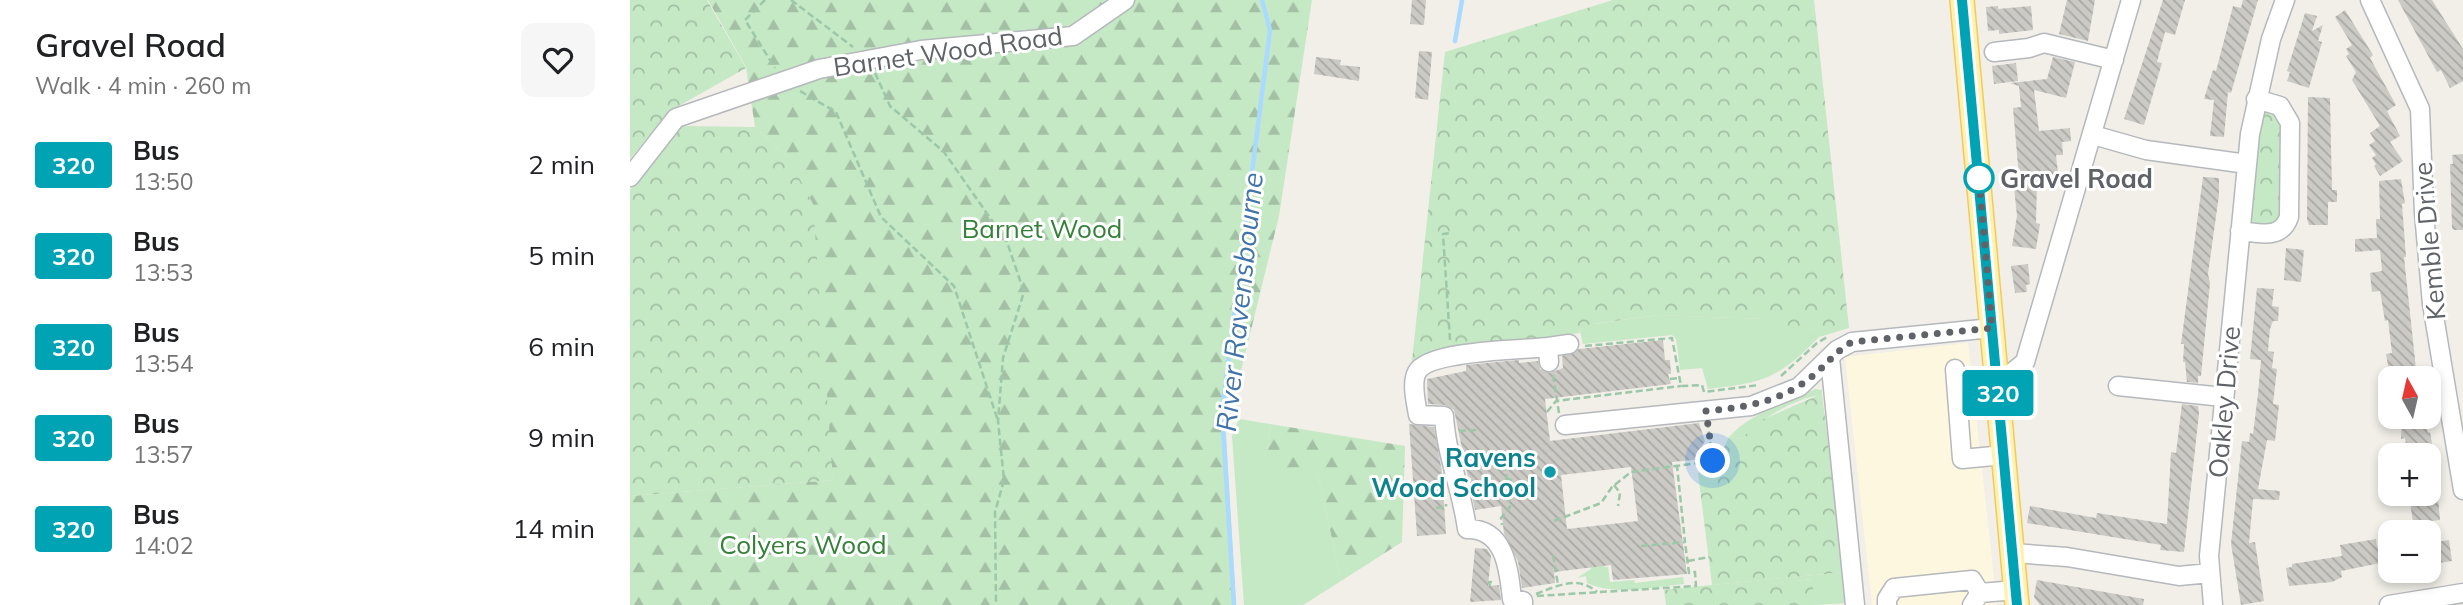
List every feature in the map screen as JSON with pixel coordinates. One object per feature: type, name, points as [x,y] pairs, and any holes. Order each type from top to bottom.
[{"type":"main road","points":[[1962,0],[2017,597]]},
{"type":"street","name":"Barnet Wood Road","points":[[630,177],[676,118],[819,69],[921,50],[1073,36],[1125,0]]},
{"type":"street","points":[[1997,380],[2004,379],[2025,362],[2131,0]]},
{"type":"street","name":"Oakley Drive","points":[[2213,605],[2210,573],[2223,397],[2246,164],[2256,99],[2285,0]]},
{"type":"street","name":"Kemble Drive","points":[[2370,0],[2420,109],[2424,213],[2432,304],[2463,490]]},
{"type":"street","points":[[1994,52],[2029,48],[2044,43],[2114,60]]},
{"type":"street","points":[[2240,231],[2273,234],[2286,225],[2289,217],[2290,123],[2280,106],[2256,99]]},
{"type":"street","points":[[2093,135],[2146,150],[2246,164]]},
{"type":"street","points":[[1565,425],[1751,406],[1776,399],[1799,387],[1852,342],[1992,328]]},
{"type":"street","points":[[1530,599],[1512,599],[1507,558],[1493,540],[1468,529],[1462,494],[1446,446],[1444,416],[1418,415],[1414,378],[1423,364],[1451,357],[1548,354],[1569,344]]},
{"type":"street","points":[[1830,358],[1855,605]]},
{"type":"street","points":[[1955,369],[1962,459],[2004,455]]},
{"type":"street","points":[[2118,386],[2223,397]]},
{"type":"street","points":[[2013,553],[2067,557],[2142,572],[2179,576],[2210,573]]},
{"type":"street","points":[[1887,605],[1886,599],[1894,587],[1972,580],[1976,599],[2017,597]]},
{"type":"street","points":[[2389,605],[2423,603],[2463,593]]},
{"type":"path","points":[[765,0],[745,20],[784,81],[836,112],[881,217],[954,286],[998,421]]},
{"type":"path","points":[[791,0],[869,60],[890,106],[944,152],[1007,242],[1024,292],[1003,358],[998,421],[1004,480],[995,512],[996,605]]},
{"type":"path","points":[[1451,357],[1443,234],[1452,233]]},
{"type":"path","points":[[1779,378],[1817,343],[1835,334]]},
{"type":"path","points":[[1569,344],[1574,347],[1672,338],[1681,386]]},
{"type":"path","points":[[1548,354],[1557,410],[1565,425]]},
{"type":"path","points":[[1670,379],[1680,378]]},
{"type":"path","points":[[1704,392],[1771,381]]},
{"type":"path","points":[[1547,412],[1556,401],[1702,385],[1713,461],[1631,472],[1614,485],[1601,503],[1554,521]]},
{"type":"path","points":[[1712,454],[1719,462],[1720,471]]},
{"type":"path","points":[[1493,540],[1510,507],[1501,464]]},
{"type":"path","points":[[1530,599],[1696,586],[1695,572],[1689,573],[1687,561],[1677,466]]},
{"type":"path","points":[[1505,480],[1520,486],[1521,491]]},
{"type":"path","points":[[1614,485],[1620,492],[1618,506]]},
{"type":"path","points":[[1640,546],[1685,542]]},
{"type":"path","points":[[1553,555],[1558,585]]},
{"type":"path","points":[[1687,561],[1709,557]]},
{"type":"path","points":[[1530,599],[1558,585],[1584,582],[1597,592]]},
{"type":"path","points":[[1530,599],[1536,586]]},
{"type":"shaded area","points":[[1968,343],[1997,605],[1872,605],[1845,357]]},
{"type":"green space","points":[[630,0],[707,0],[746,68],[668,112],[630,159]]},
{"type":"green space","name":"Barnet Wood","points":[[708,0],[1312,0],[1279,216],[1226,432],[1236,605],[630,605],[630,496],[833,480],[788,157],[755,127],[746,67]]},
{"type":"green space","points":[[1613,0],[1814,0],[1849,328],[1819,337],[1763,319],[1658,315],[1579,326],[1580,333],[1426,353],[1411,370],[1445,52]]},
{"type":"green space","points":[[2263,109],[2282,115],[2280,224],[2253,226],[2249,221]]},
{"type":"green space","points":[[1569,116],[1595,324],[1658,315],[1763,319],[1801,328],[1819,337],[1793,362],[1770,376],[1743,384],[1708,389],[1702,368],[1680,370],[1676,339],[1672,335],[1583,344],[1579,327]]},
{"type":"green space","points":[[679,126],[755,127],[788,157],[813,204],[833,480],[630,496],[630,190]]},
{"type":"green space","points":[[1815,389],[1822,390],[1822,395],[1800,400],[1779,411],[1742,439],[1729,437],[1758,415]]},
{"type":"green space","points":[[1822,395],[1845,572],[1712,585],[1698,473],[1723,470],[1721,454],[1729,437],[1742,439],[1757,422]]},
{"type":"green space","points":[[1239,419],[1270,424],[1267,450],[1317,469],[1341,581],[1303,605],[1244,605],[1232,436]]},
{"type":"green space","points":[[1270,424],[1405,446],[1402,542],[1341,581],[1317,469],[1281,483],[1267,450]]},
{"type":"green space","points":[[1603,560],[1604,567],[1608,567],[1610,582],[1634,580],[1635,583],[1683,577],[1684,584],[1622,590],[1587,583],[1586,576],[1577,578],[1591,569],[1591,562]]},
{"type":"green space","points":[[1845,572],[1849,603],[1815,605],[1811,579],[1713,591],[1712,585]]},
{"type":"green space","points":[[1812,579],[1815,605],[1666,605],[1664,590],[1712,585],[1714,590]]},
{"type":"building","points":[[1412,0],[1426,0],[1424,25],[1410,24]]},
{"type":"building","points":[[2067,0],[2095,0],[2088,41],[2059,34]]},
{"type":"building","points":[[2163,0],[2185,0],[2175,35],[2165,32],[2157,62],[2162,63],[2144,125],[2124,119]]},
{"type":"building","points":[[2243,0],[2258,0],[2231,93],[2228,92],[2224,137],[2210,136],[2214,100],[2204,99],[2213,70],[2216,71],[2233,6],[2241,8]]},
{"type":"building","points":[[2398,0],[2432,0],[2463,49],[2463,81],[2450,88],[2441,70],[2437,72]]},
{"type":"building","points":[[1998,6],[1998,9],[2031,6],[2033,30],[1999,34],[1999,30],[1988,31],[1986,7]]},
{"type":"building","points":[[2345,10],[2373,55],[2370,58],[2396,105],[2387,111],[2400,136],[2390,142],[2403,161],[2380,176],[2372,158],[2376,155],[2369,145],[2375,141],[2370,133],[2380,126],[2352,80],[2356,72],[2346,56],[2349,54],[2346,49],[2352,45],[2335,17]]},
{"type":"building","points":[[2305,13],[2317,16],[2312,31],[2323,25],[2318,41],[2322,42],[2309,88],[2287,81],[2290,72],[2287,71]]},
{"type":"building","points":[[1419,51],[1432,52],[1428,100],[1415,98]]},
{"type":"building","points":[[1316,57],[1341,60],[1340,65],[1360,67],[1359,81],[1314,74]]},
{"type":"building","points":[[2053,57],[2075,62],[2066,98],[2034,90],[2039,131],[2070,128],[2071,141],[2062,142],[2063,155],[2056,155],[2059,182],[2037,184],[2036,223],[2040,224],[2036,249],[2012,246],[2017,216],[2014,187],[2018,187],[2019,177],[2013,108],[2021,107],[2019,86],[2010,83],[2047,79]]},
{"type":"building","points":[[2016,63],[2018,81],[1994,84],[1992,66]]},
{"type":"building","points":[[2308,97],[2330,98],[2332,190],[2337,190],[2337,202],[2328,202],[2328,225],[2309,225],[2307,219]]},
{"type":"building","points":[[2463,154],[2463,230],[2454,230],[2450,164],[2453,164],[2452,155]]},
{"type":"building","points":[[2203,177],[2219,178],[2219,195],[2208,274],[2210,283],[2201,376],[2198,376],[2198,383],[2187,382],[2183,362],[2184,344],[2181,344]]},
{"type":"building","points":[[2401,179],[2405,203],[2402,204],[2404,257],[2416,366],[2388,366],[2386,354],[2392,353],[2388,320],[2385,321],[2380,291],[2372,292],[2370,273],[2382,271],[2380,250],[2355,252],[2355,239],[2377,238],[2376,219],[2380,219],[2379,181]]},
{"type":"building","points":[[2286,248],[2304,250],[2301,282],[2284,280]]},
{"type":"building","points":[[2028,264],[2030,284],[2026,285],[2027,292],[2015,293],[2011,266]]},
{"type":"building","points":[[2257,288],[2274,289],[2272,306],[2279,307],[2278,321],[2273,321],[2270,329],[2268,351],[2274,352],[2272,368],[2277,369],[2273,404],[2279,405],[2275,441],[2267,440],[2258,489],[2280,491],[2279,500],[2253,499],[2249,543],[2255,542],[2264,601],[2241,605],[2231,544],[2242,441],[2249,442],[2250,433],[2253,434],[2258,394],[2261,360],[2250,359]]},
{"type":"building","name":"Ravens Wood School","points":[[1663,340],[1665,360],[1670,360],[1671,374],[1668,374],[1671,384],[1545,399],[1550,441],[1699,423],[1705,441],[1702,446],[1703,459],[1672,462],[1687,574],[1613,580],[1611,565],[1554,572],[1555,583],[1522,588],[1518,561],[1504,534],[1501,506],[1475,510],[1454,410],[1445,405],[1428,404],[1427,379],[1466,371],[1466,365],[1519,360],[1519,363],[1538,361],[1540,369],[1550,373],[1563,368],[1562,356],[1579,349]],"holes":[[[1631,467],[1638,521],[1567,529],[1561,475]]]},
{"type":"building","points":[[2182,404],[2198,406],[2199,413],[2184,552],[2160,550],[2161,545],[2027,523],[2030,506],[2096,518],[2097,513],[2167,524],[2171,452],[2176,453]]},
{"type":"building","points":[[1409,424],[1434,427],[1442,472],[1446,534],[1417,536]]},
{"type":"building","points":[[2401,429],[2427,429],[2432,443],[2406,443],[2405,438],[2401,439]]},
{"type":"building","points":[[2411,506],[2439,506],[2440,520],[2413,520]]},
{"type":"building","points":[[2376,539],[2378,563],[2341,571],[2342,577],[2332,582],[2289,586],[2286,568],[2292,567],[2292,564],[2342,556],[2340,545]]},
{"type":"building","points":[[2449,540],[2452,561],[2441,563],[2441,541]]},
{"type":"building","points":[[1475,548],[1487,549],[1491,556],[1488,586],[1499,585],[1501,600],[1470,602]]},
{"type":"building","points":[[2037,580],[2144,599],[2143,605],[2040,605],[2034,597]]},
{"type":"waterway","name":"River Ravensbourne","points":[[1234,605],[1222,411],[1270,30],[1262,0]]},
{"type":"waterway","points":[[1455,41],[1462,0]]},
{"type":"bus line","name":"320","points":[[1962,0],[2017,605]]},
{"type":"place","name":"Gravel Road","points":[[1979,178]]},
{"type":"place","name":"Ravens Wood School","points":[[1550,472]]},
{"type":"route","points":[[1713,461],[1706,411],[1751,406],[1776,399],[1799,387],[1820,370],[1836,350],[1852,342],[1992,328],[1979,178]]},
{"type":"park label","name":"Colyers Wood","points":[[803,544]]}]
